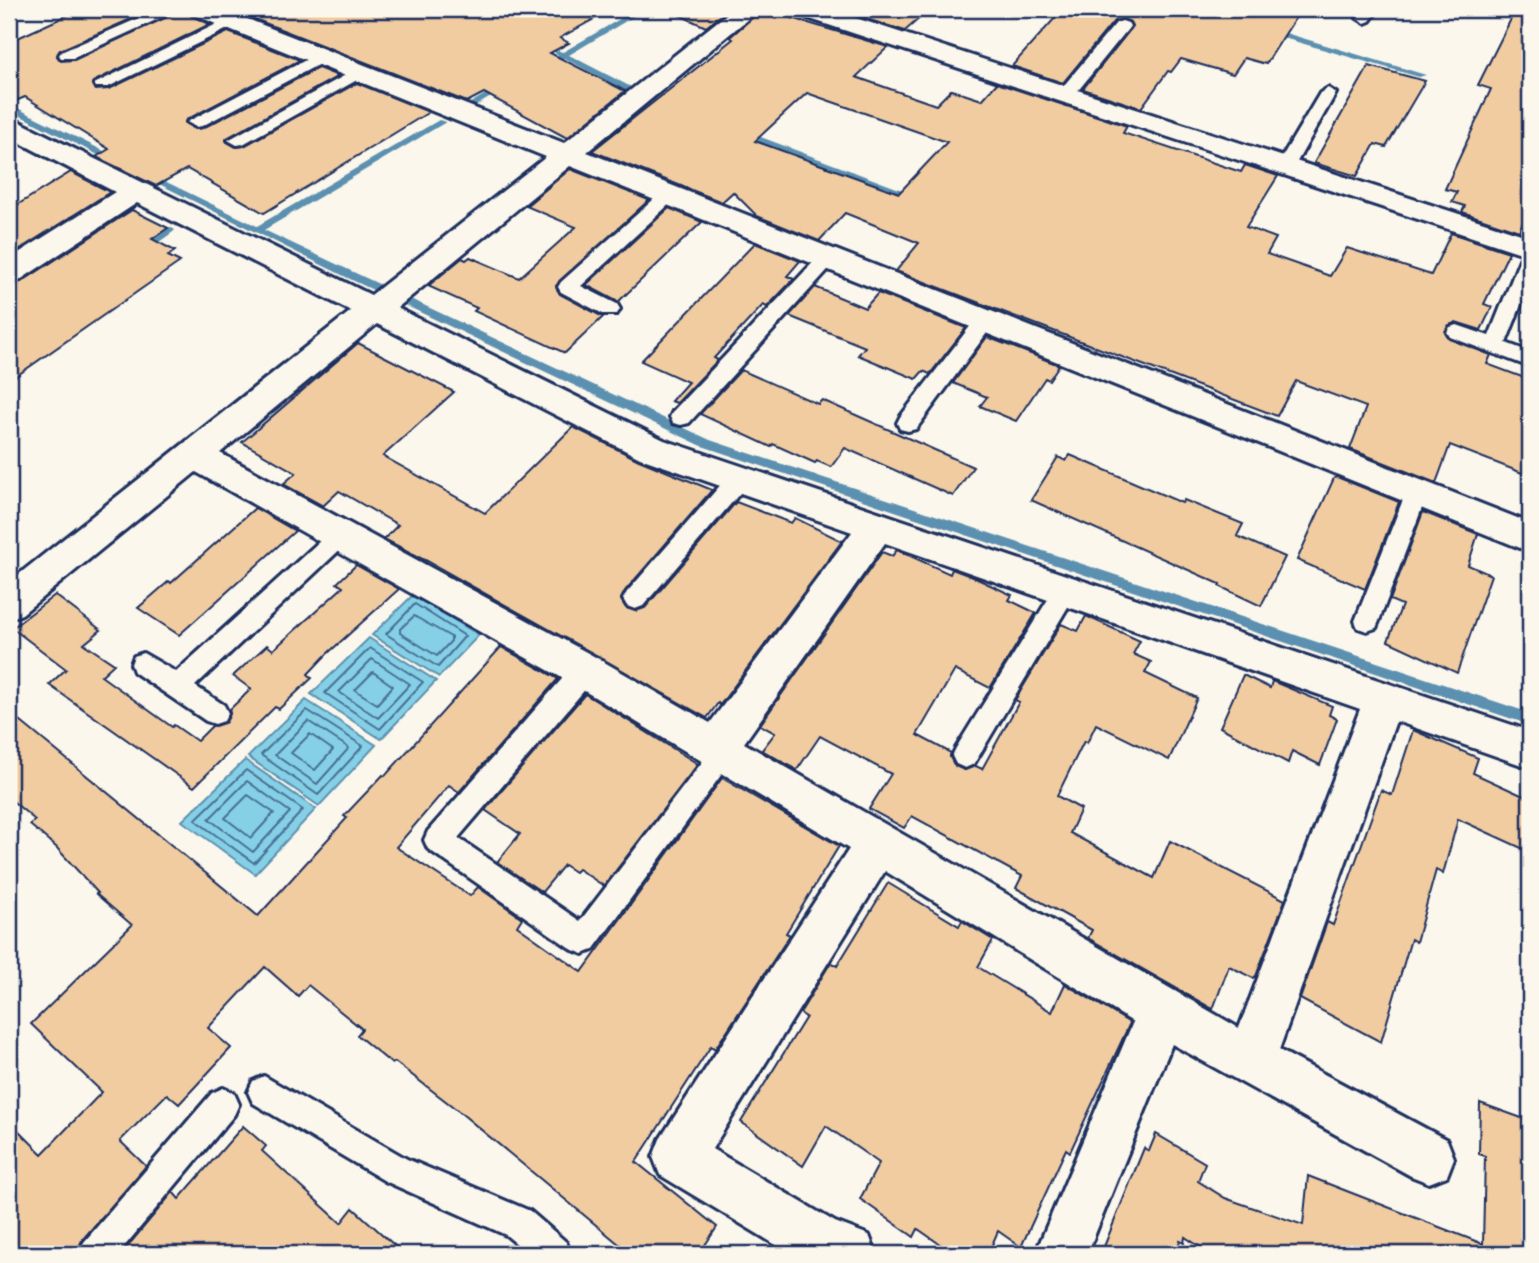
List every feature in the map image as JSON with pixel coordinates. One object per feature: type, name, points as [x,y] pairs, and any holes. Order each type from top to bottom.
[{"type":"street","points":[[201,9],[1530,538]]},
{"type":"street","points":[[13,593],[193,454],[748,9]]},
{"type":"street","points":[[804,9],[1530,247]]},
{"type":"street","points":[[9,127],[136,191],[385,300],[652,449],[1530,749]]},
{"type":"street","points":[[9,273],[136,191]]},
{"type":"street","points":[[193,454],[585,671],[1161,1012],[1429,1158]]},
{"type":"street","points":[[721,750],[877,526]]},
{"type":"street","points":[[1251,1061],[1384,699]]},
{"type":"street","points":[[826,1250],[678,1157],[878,843]]},
{"type":"street","points":[[1061,1254],[1161,1012]]},
{"type":"lane","points":[[67,55],[172,9]]},
{"type":"lane","points":[[102,84],[233,21]]},
{"type":"lane","points":[[1066,94],[1122,26]]},
{"type":"lane","points":[[196,122],[321,57]]},
{"type":"lane","points":[[237,140],[360,72]]},
{"type":"lane","points":[[1285,167],[1328,93]]},
{"type":"lane","points":[[610,309],[568,287],[668,195]]},
{"type":"lane","points":[[681,417],[828,258]]},
{"type":"lane","points":[[1494,346],[1530,260]]},
{"type":"lane","points":[[908,423],[985,321]]},
{"type":"lane","points":[[1457,332],[1530,360]]},
{"type":"lane","points":[[635,599],[739,479]]},
{"type":"lane","points":[[1367,621],[1417,492]]},
{"type":"lane","points":[[177,687],[340,536]]},
{"type":"lane","points":[[965,756],[1066,590]]},
{"type":"lane","points":[[143,664],[215,713]]},
{"type":"lane","points":[[585,671],[438,840],[583,940],[721,750]]},
{"type":"lane","points":[[264,1092],[396,1170],[519,1223],[554,1254]]},
{"type":"lane","points":[[96,1254],[223,1104]]},
{"type":"water","points":[[413,595],[479,635],[439,677],[372,635]]},
{"type":"water","points":[[369,638],[436,681],[381,739],[311,694]]},
{"type":"water","points":[[306,700],[376,745],[319,806],[248,757]]},
{"type":"water","points":[[245,760],[316,809],[255,874],[182,821]]},
{"type":"building","points":[[81,9],[154,9],[60,50],[57,56],[61,61],[74,60],[182,9],[210,24],[93,82],[96,90],[109,89],[228,32],[300,60],[186,120],[186,124],[195,129],[203,128],[318,68],[338,76],[227,138],[227,142],[236,147],[244,146],[357,83],[429,112],[264,213],[187,169],[156,186],[96,157],[109,149],[25,97],[9,104],[9,42]]},
{"type":"building","points":[[229,9],[612,9],[560,38],[569,43],[550,53],[625,91],[567,138],[484,93],[467,102]]},
{"type":"building","points":[[666,9],[729,9],[706,27]]},
{"type":"building","points":[[762,9],[888,47],[856,77],[936,105],[951,90],[982,100],[997,83],[1127,126],[1123,133],[1241,172],[1245,165],[1278,176],[1246,227],[1276,238],[1267,254],[1330,276],[1347,248],[1431,275],[1451,233],[1509,252],[1484,304],[1492,307],[1481,330],[1456,322],[1448,326],[1445,333],[1449,339],[1491,355],[1487,364],[1530,380],[1530,476],[1450,445],[1436,483],[1350,449],[1366,407],[1296,381],[1277,416],[896,271],[919,243],[845,213],[819,241],[757,216],[733,192],[722,202],[592,151],[733,39],[730,37]],"holes":[[[807,93],[947,142],[899,193],[755,141]]]},
{"type":"building","points":[[930,9],[905,31],[841,11]]},
{"type":"building","points":[[1063,9],[1301,9],[1266,64],[1244,58],[1233,74],[1181,59],[1171,72],[1168,71],[1141,108],[1083,89],[1132,27],[1130,22],[1123,19],[1114,21],[1063,83],[1012,66]]},
{"type":"building","points":[[1516,9],[1530,9],[1530,227],[1522,224],[1519,231],[1462,212],[1465,206],[1452,202],[1457,192],[1445,189],[1491,89],[1478,85]]},
{"type":"building","points":[[1369,66],[1425,81],[1386,147],[1375,144],[1357,176],[1314,163]]},
{"type":"building","points":[[570,169],[649,200],[556,286],[560,294],[603,317],[565,353],[474,311],[477,308],[428,286],[462,258],[466,260],[470,257],[519,278],[576,227],[526,206]]},
{"type":"building","points":[[71,172],[110,192],[9,256],[9,210]]},
{"type":"building","points":[[669,208],[702,222],[618,302],[586,285]]},
{"type":"building","points":[[132,210],[168,228],[152,239],[175,251],[168,256],[180,262],[9,381],[9,285],[21,282]]},
{"type":"building","points":[[755,243],[800,261],[787,276],[794,279],[767,307],[763,305],[714,358],[718,360],[677,403],[671,401],[688,382],[641,361]]},
{"type":"building","points":[[815,287],[865,308],[878,293],[966,328],[930,374],[923,371],[916,379],[858,355],[865,347],[789,316]]},
{"type":"building","points":[[987,337],[1059,365],[1049,380],[1045,378],[1016,421],[980,406],[987,397],[953,383]]},
{"type":"building","points":[[358,343],[454,392],[383,456],[485,513],[573,427],[639,460],[712,490],[625,591],[621,600],[626,608],[636,611],[645,608],[736,502],[791,523],[795,518],[842,541],[720,705],[718,703],[707,718],[384,539],[398,525],[339,491],[323,506],[283,484],[296,473],[242,442]]},
{"type":"building","points":[[741,370],[818,404],[822,400],[973,467],[953,496],[845,448],[831,467],[817,461],[815,463],[773,444],[771,447],[700,414]]},
{"type":"building","points":[[1070,455],[1182,503],[1184,500],[1243,524],[1237,536],[1285,557],[1261,606],[1219,586],[1220,584],[1031,500],[1058,457],[1066,461]]},
{"type":"building","points":[[1334,478],[1399,502],[1365,589],[1297,560]]},
{"type":"building","points":[[255,508],[295,531],[179,635],[138,608],[169,581],[171,583]]},
{"type":"building","points":[[1423,512],[1478,534],[1468,565],[1491,575],[1457,673],[1388,641],[1402,605],[1390,600]]},
{"type":"building","points":[[897,550],[950,574],[952,569],[973,577],[1012,595],[1009,600],[1036,613],[990,688],[955,670],[917,735],[951,753],[950,757],[955,766],[964,770],[976,766],[982,769],[1019,702],[1015,700],[1061,624],[1078,631],[1086,616],[1140,641],[1133,654],[1151,662],[1145,673],[1197,698],[1169,760],[1096,724],[1087,743],[1084,741],[1057,796],[1081,809],[1070,833],[1154,878],[1170,841],[1285,900],[1256,976],[1253,978],[1229,966],[1213,1009],[1088,938],[1092,930],[1016,888],[1022,876],[912,816],[904,828],[869,809],[891,774],[820,736],[797,770],[762,750],[775,733],[760,725],[882,552],[892,556]]},
{"type":"building","points":[[356,565],[399,589],[327,654],[308,674],[312,678],[279,709],[275,707],[194,787],[49,685],[66,669],[12,628],[55,595],[101,630],[84,644],[114,664],[101,676],[172,727],[174,725],[197,741],[212,726],[226,722],[229,710],[251,689],[233,676],[267,645],[273,650],[343,587],[337,583]]},
{"type":"building","points":[[501,647],[558,679],[459,792],[449,785],[396,847],[470,896],[478,887],[522,918],[517,926],[582,972],[722,778],[839,846],[786,933],[790,935],[715,1049],[711,1046],[636,1162],[717,1227],[699,1254],[631,1254],[456,1109],[395,1062],[392,1064],[357,1035],[362,1029],[308,985],[298,996],[265,967],[208,1028],[231,1048],[179,1104],[167,1094],[120,1141],[146,1166],[82,1240],[76,1254],[20,1254],[9,1243],[9,1121],[42,1154],[102,1092],[31,1024],[132,925],[96,894],[98,893],[56,847],[30,825],[35,820],[9,798],[9,712],[258,916],[347,818],[344,816],[383,775],[385,776]]},
{"type":"building","points":[[1243,675],[1270,688],[1272,681],[1332,706],[1329,715],[1337,719],[1320,765],[1292,751],[1288,763],[1220,727]]},
{"type":"building","points":[[585,694],[698,764],[604,886],[578,869],[575,872],[564,865],[542,892],[497,862],[520,834],[485,810]]},
{"type":"building","points":[[1413,730],[1478,758],[1473,773],[1530,799],[1530,852],[1458,819],[1443,874],[1436,870],[1416,942],[1411,939],[1381,1042],[1300,999],[1327,922],[1333,925],[1381,790],[1392,795]]},
{"type":"building","points":[[888,883],[959,926],[962,921],[993,940],[978,967],[1052,1012],[1065,984],[1130,1023],[1070,1152],[1066,1149],[1021,1247],[998,1231],[988,1254],[954,1254],[918,1229],[914,1237],[860,1199],[879,1163],[826,1126],[803,1166],[741,1122],[806,1017],[800,1013],[831,962],[837,966]]},
{"type":"building","points":[[1480,1103],[1530,1121],[1530,1254],[1211,1254],[1185,1237],[1184,1243],[1180,1241],[1176,1254],[1101,1254],[1144,1148],[1149,1151],[1156,1134],[1205,1163],[1198,1181],[1225,1198],[1303,1225],[1308,1176],[1483,1244],[1485,1156],[1479,1154]]},
{"type":"building","points":[[243,1126],[266,1146],[262,1151],[341,1223],[353,1208],[404,1254],[121,1254],[173,1192],[179,1199]]},
{"type":"waterway","points":[[563,55],[642,9]]},
{"type":"waterway","points":[[1269,31],[1422,75]]},
{"type":"waterway","points":[[558,52],[563,55]]},
{"type":"waterway","points":[[546,65],[563,55]]},
{"type":"waterway","points":[[563,55],[634,92]]},
{"type":"waterway","points":[[471,105],[502,88]]},
{"type":"waterway","points":[[9,107],[115,160]]},
{"type":"waterway","points":[[257,230],[442,122]]},
{"type":"waterway","points":[[742,133],[915,198]]},
{"type":"waterway","points":[[147,176],[257,230]]},
{"type":"waterway","points":[[142,250],[170,230]]},
{"type":"waterway","points":[[257,230],[706,443],[1530,719]]}]
